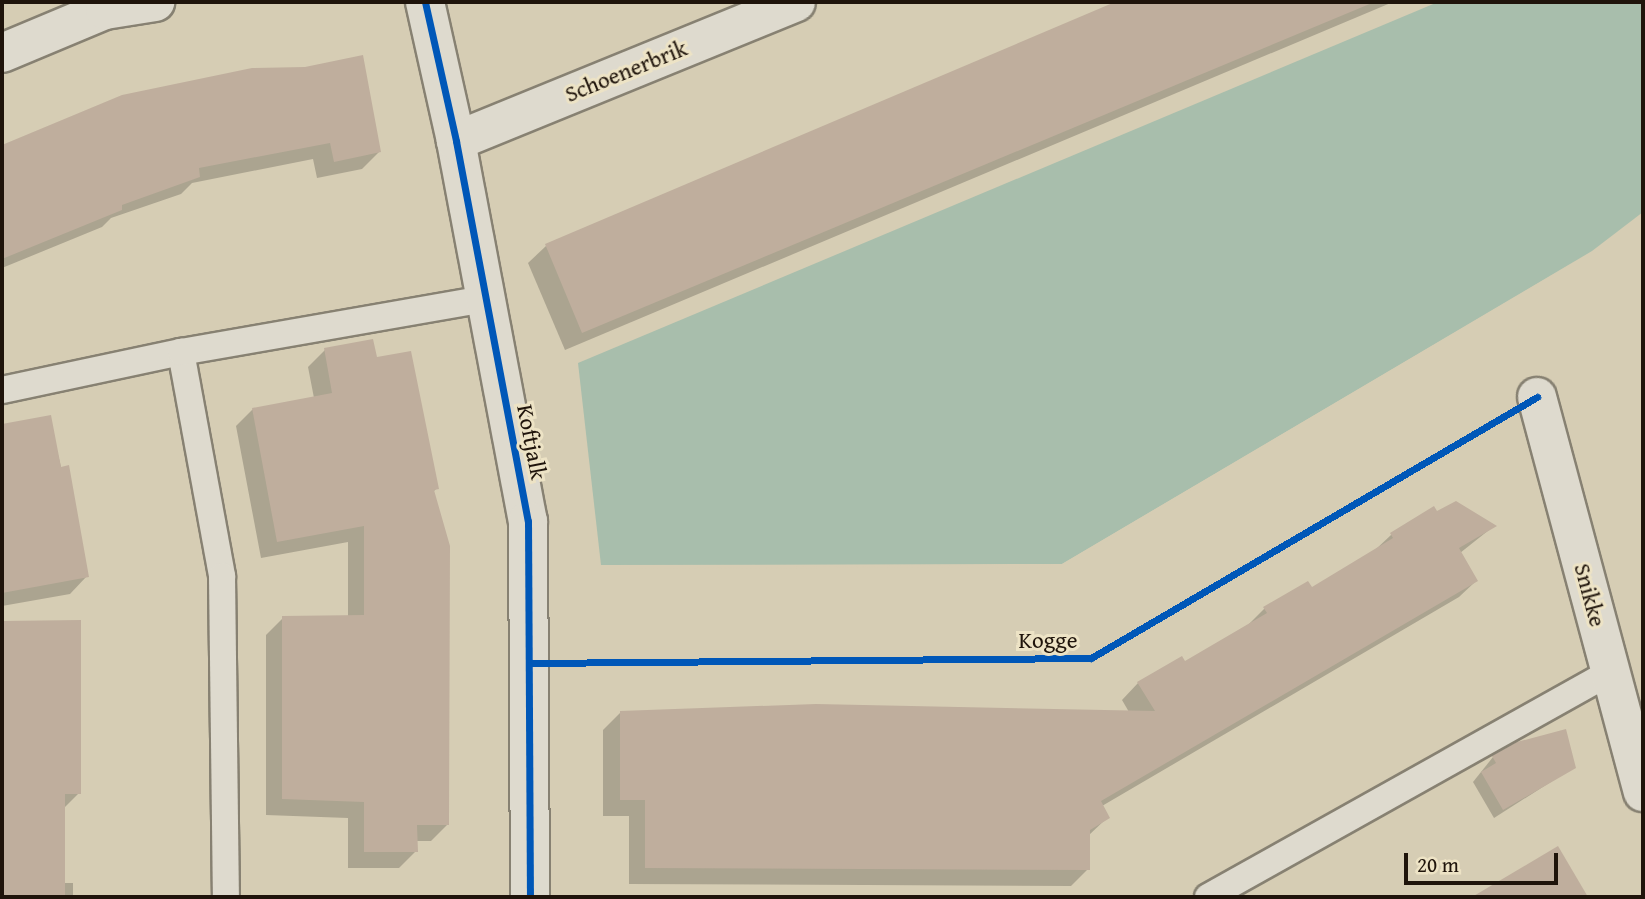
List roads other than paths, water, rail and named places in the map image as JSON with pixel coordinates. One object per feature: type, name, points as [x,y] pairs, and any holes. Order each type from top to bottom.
[{"type":"street","points":[[2,53],[105,10],[155,2]]},
{"type":"street","name":"Koftjalk","points":[[425,2],[456,141],[528,520],[530,897]]},
{"type":"street","name":"Schoenerbrik","points":[[456,141],[796,2]]},
{"type":"street","name":"Snikke","points":[[1537,397],[1643,792]]},
{"type":"lane","points":[[2,390],[181,352],[485,299]]},
{"type":"lane","points":[[181,352],[222,576],[226,897]]},
{"type":"lane","points":[[1208,897],[1610,672]]}]
